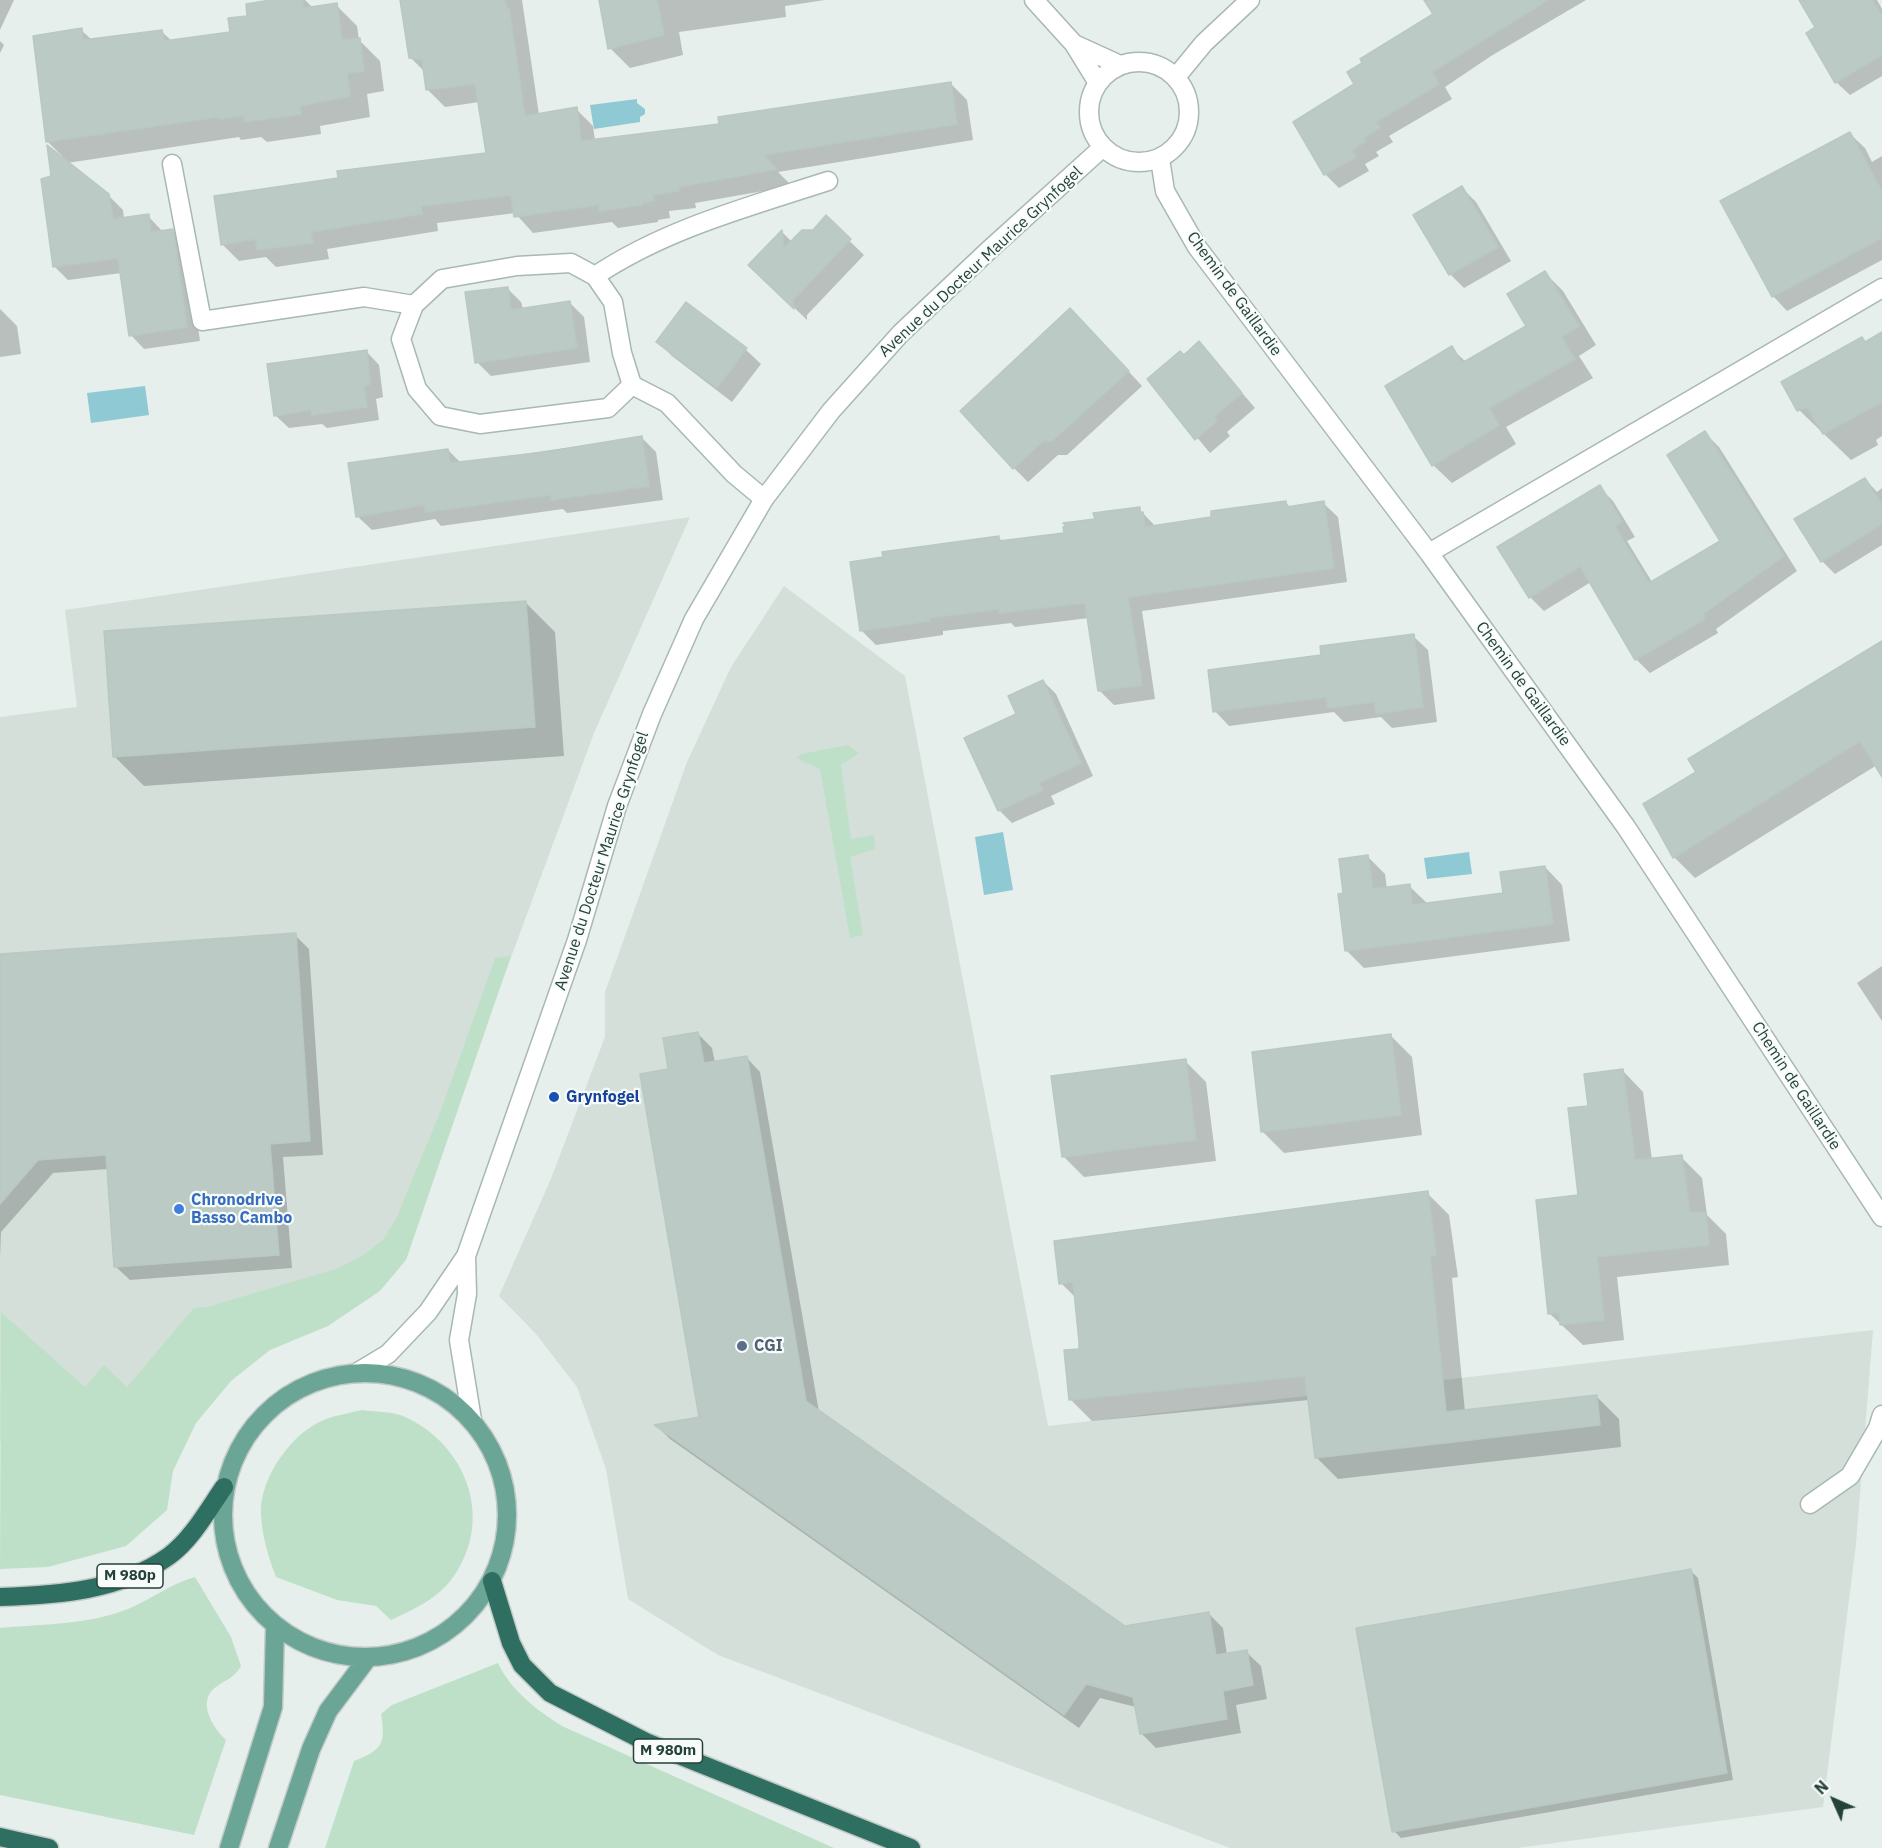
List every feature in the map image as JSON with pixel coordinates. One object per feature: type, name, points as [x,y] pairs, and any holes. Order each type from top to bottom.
[{"type":"highway","name":"M 980p","points":[[0,1597],[60,1594],[98,1587],[138,1574],[170,1555],[197,1527],[224,1487]]},
{"type":"highway","name":"M 980m","points":[[492,1581],[514,1650],[522,1665],[550,1693],[646,1742],[911,1848]]},
{"type":"highway","points":[[0,1837],[49,1848]]},
{"type":"main road","points":[[358,1372],[401,1377],[440,1393],[472,1420],[495,1456],[507,1497],[506,1541],[492,1581],[461,1622],[417,1649],[367,1659],[318,1652],[275,1628],[241,1588],[223,1539],[224,1487],[237,1451],[258,1420],[287,1396],[313,1383],[358,1372]]},
{"type":"main road","points":[[229,1848],[265,1739],[273,1707],[276,1676],[275,1628]]},
{"type":"main road","points":[[278,1848],[312,1749],[328,1711],[367,1659]]},
{"type":"street","points":[[1034,0],[1074,44],[1098,83]]},
{"type":"street","points":[[1176,77],[1204,43],[1250,0]]},
{"type":"street","points":[[1074,44],[1119,65]]},
{"type":"street","points":[[1139,61],[1159,65],[1176,77],[1188,98],[1189,122],[1179,144],[1160,159],[1140,163],[1119,159],[1102,148],[1090,128],[1089,105],[1098,83],[1107,72],[1119,65],[1139,61]]},
{"type":"street","name":"Avenue du Docteur Maurice Grynfogel","points":[[358,1372],[388,1354],[428,1312],[466,1256],[577,940],[617,806],[652,714],[694,619],[764,499],[831,411],[901,333],[988,250],[1102,148]]},
{"type":"street","name":"Chemin de Gaillardie","points":[[1160,159],[1165,191],[1197,248],[1430,553],[1626,827],[1882,1217]]},
{"type":"street","points":[[172,164],[202,321],[364,297],[414,305]]},
{"type":"street","points":[[595,276],[622,258],[696,225],[828,181]]},
{"type":"street","points":[[632,385],[608,408],[480,424],[440,416],[417,389],[401,339],[414,305],[442,279],[517,266],[571,262],[595,276],[613,302],[632,385],[667,403],[734,474],[764,499]]},
{"type":"street","points":[[1430,553],[1882,288]]},
{"type":"street","name":"Avenue du Docteur Maurice Grynfogel","points":[[466,1256],[466,1293],[459,1340],[472,1420]]},
{"type":"street","points":[[1810,1504],[1850,1476],[1878,1428],[1882,1415]]},
{"type":"shaded area","points":[[690,517],[594,733],[496,998],[388,1263],[233,1346],[0,1442],[0,717],[77,707],[65,610]]},
{"type":"shaded area","points":[[784,586],[905,676],[1048,1426],[1873,1330],[1856,1544],[1823,1807],[1517,1848],[1230,1848],[718,1655],[628,1599],[606,1469],[577,1387],[536,1334],[499,1296],[550,1181],[605,1037],[605,992],[687,762],[731,667]]},
{"type":"green space","points":[[848,745],[859,753],[841,765],[851,839],[874,835],[875,849],[850,857],[863,935],[850,938],[820,769],[796,758],[801,754]]},
{"type":"green space","points":[[511,956],[406,1260],[380,1291],[328,1326],[270,1350],[231,1381],[196,1423],[173,1471],[167,1510],[126,1546],[48,1567],[0,1569],[1,1312],[85,1387],[104,1365],[127,1387],[194,1308],[207,1307],[336,1269],[362,1256],[383,1240],[396,1219],[441,1110],[495,958]]},
{"type":"green space","points":[[362,1410],[398,1414],[425,1428],[443,1444],[457,1463],[467,1484],[472,1507],[472,1530],[466,1553],[454,1576],[434,1597],[391,1620],[376,1606],[337,1600],[276,1577],[263,1530],[261,1514],[266,1486],[272,1471],[290,1445],[314,1425],[326,1419]]},
{"type":"green space","points":[[195,1577],[231,1637],[241,1666],[233,1676],[210,1693],[207,1700],[212,1722],[226,1740],[194,1835],[0,1795],[0,1628],[65,1623],[113,1614]]},
{"type":"green space","points":[[498,1663],[517,1691],[562,1726],[834,1848],[325,1848],[354,1761],[371,1753],[380,1745],[383,1732],[381,1714],[392,1705]]},
{"type":"water","points":[[637,99],[637,103],[645,109],[640,122],[594,129],[590,105]]},
{"type":"water","points":[[145,386],[149,415],[91,423],[87,393]]},
{"type":"water","points":[[1003,832],[1013,890],[984,895],[975,837]]},
{"type":"water","points":[[1469,852],[1472,874],[1427,879],[1424,858]]},
{"type":"building","points":[[271,0],[303,0],[304,8],[337,3],[342,40],[360,38],[364,71],[347,73],[350,96],[300,106],[301,114],[245,122],[244,116],[219,119],[219,117],[46,142],[33,36],[82,28],[83,40],[162,30],[164,41],[230,32],[228,18],[247,16],[246,4]]},
{"type":"building","points":[[400,0],[505,0],[507,9],[509,8],[525,116],[577,107],[581,141],[719,124],[718,117],[951,82],[957,124],[763,155],[777,169],[679,187],[679,191],[653,195],[654,201],[642,203],[642,205],[599,211],[599,205],[514,217],[511,195],[421,206],[422,214],[311,232],[313,243],[257,250],[256,239],[221,245],[214,196],[338,178],[337,171],[486,153],[475,84],[426,90],[422,60],[409,58]]},
{"type":"building","points":[[599,0],[657,0],[664,35],[608,49]]},
{"type":"building","points":[[1424,0],[1548,0],[1432,72],[1439,84],[1376,122],[1380,128],[1363,138],[1366,141],[1352,150],[1356,157],[1324,175],[1293,122],[1354,84],[1347,72],[1362,63],[1360,59],[1433,14]]},
{"type":"building","points":[[1799,0],[1872,0],[1882,16],[1882,55],[1835,83],[1806,33],[1815,27]]},
{"type":"building","points":[[1850,132],[1882,191],[1882,238],[1772,297],[1720,201]]},
{"type":"building","points":[[47,145],[109,194],[113,219],[149,214],[151,232],[173,229],[187,327],[129,336],[118,258],[53,267],[41,179],[51,176]]},
{"type":"building","points":[[1462,186],[1498,247],[1449,275],[1413,215]]},
{"type":"building","points":[[826,215],[851,239],[793,300],[794,309],[748,265],[782,230],[784,248],[802,230],[813,230]]},
{"type":"building","points":[[1545,271],[1579,326],[1561,337],[1575,359],[1489,408],[1499,425],[1432,466],[1385,386],[1452,346],[1462,363],[1526,326],[1507,294]]},
{"type":"building","points":[[508,287],[511,310],[570,301],[577,348],[475,363],[465,292]]},
{"type":"building","points":[[686,302],[747,348],[717,388],[656,342]]},
{"type":"building","points":[[1070,308],[1129,371],[1052,441],[1043,441],[1013,469],[960,411]]},
{"type":"building","points":[[1882,332],[1882,402],[1823,434],[1807,407],[1797,411],[1781,382],[1862,337],[1865,342]]},
{"type":"building","points":[[1199,341],[1242,393],[1214,417],[1217,421],[1195,440],[1147,379],[1180,351],[1184,355]]},
{"type":"building","points":[[367,350],[370,384],[364,386],[367,407],[312,415],[311,410],[274,416],[267,364]]},
{"type":"building","points":[[1705,431],[1784,556],[1703,614],[1705,619],[1635,660],[1580,566],[1529,598],[1497,547],[1600,485],[1622,522],[1615,527],[1649,583],[1720,541],[1667,455]]},
{"type":"building","points":[[642,436],[649,486],[551,500],[551,495],[425,512],[424,505],[356,517],[348,463],[448,449],[450,463],[545,452]]},
{"type":"building","points":[[1865,478],[1882,505],[1882,524],[1821,562],[1794,519]]},
{"type":"building","points":[[1286,501],[1287,507],[1324,501],[1334,568],[1128,597],[1142,685],[1098,691],[1085,603],[999,613],[999,609],[929,618],[930,621],[860,631],[850,562],[883,557],[882,552],[999,536],[999,541],[1064,533],[1063,527],[1066,526],[1063,523],[1095,519],[1093,513],[1140,507],[1145,527],[1211,517],[1211,511]]},
{"type":"building","points":[[526,601],[535,727],[113,757],[104,631]]},
{"type":"building","points":[[1414,634],[1423,707],[1376,714],[1374,702],[1328,708],[1326,697],[1213,712],[1208,670],[1321,655],[1320,646]]},
{"type":"building","points":[[1882,641],[1882,777],[1860,741],[1673,858],[1643,804],[1696,772],[1688,759]]},
{"type":"building","points":[[1043,680],[1081,763],[1039,783],[1043,790],[998,811],[964,738],[1016,714],[1008,696]]},
{"type":"building","points":[[1368,855],[1373,889],[1410,884],[1412,905],[1503,893],[1500,872],[1545,866],[1553,924],[1345,951],[1338,894],[1343,893],[1339,859]]},
{"type":"building","points":[[296,933],[310,1141],[270,1144],[279,1255],[114,1267],[106,1155],[38,1160],[0,1204],[0,954]]},
{"type":"building","name":"CGI","points":[[698,1032],[704,1063],[747,1056],[806,1401],[1125,1626],[1209,1612],[1216,1655],[1247,1650],[1253,1685],[1223,1691],[1227,1719],[1140,1734],[1133,1697],[1086,1684],[1064,1715],[654,1425],[699,1417],[640,1074],[668,1069],[663,1038]]},
{"type":"building","points":[[1391,1034],[1401,1115],[1261,1132],[1252,1052]]},
{"type":"building","points":[[1186,1059],[1196,1140],[1062,1157],[1051,1076]]},
{"type":"building","points":[[1623,1069],[1635,1160],[1682,1155],[1690,1213],[1706,1212],[1709,1245],[1597,1257],[1604,1320],[1560,1325],[1559,1312],[1548,1314],[1536,1200],[1578,1195],[1568,1108],[1588,1106],[1584,1074]]},
{"type":"building","points":[[1428,1191],[1436,1255],[1430,1256],[1446,1412],[1597,1395],[1600,1425],[1315,1458],[1305,1376],[1069,1400],[1064,1350],[1079,1349],[1079,1342],[1073,1282],[1059,1284],[1054,1241]]},
{"type":"building","points":[[1691,1569],[1727,1773],[1392,1832],[1356,1628]]},
{"type":"place","name":"Grynfogel","points":[[554,1097]]},
{"type":"place","name":"Chronodrive Basso Cambo","points":[[179,1209]]},
{"type":"place","name":"CGI","points":[[742,1346]]}]
